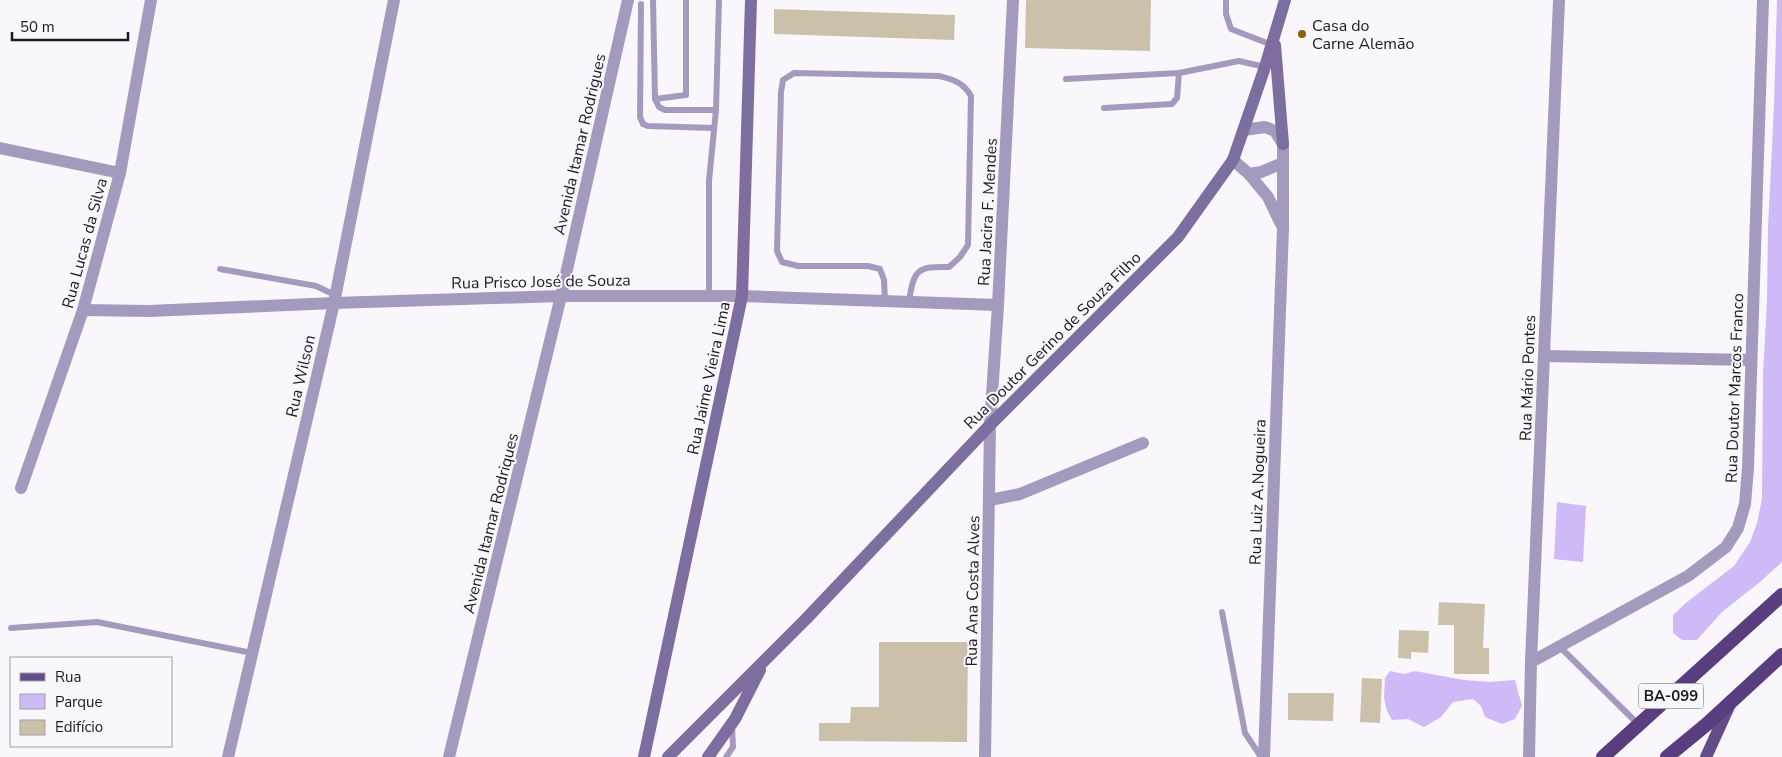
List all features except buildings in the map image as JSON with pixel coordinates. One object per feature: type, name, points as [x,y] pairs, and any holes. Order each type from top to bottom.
[{"type":"highway","name":"BA-099","points":[[1603,757],[1782,595]]},
{"type":"highway","name":"BA-099","points":[[1667,757],[1782,655]]},
{"type":"main road","name":"Rua Jaime Vieira Lima","points":[[644,757],[742,296],[751,0]]},
{"type":"main road","name":"Rua Doutor Gerino de Souza Filho","points":[[668,757],[806,619],[990,425],[1178,237],[1233,160],[1265,67],[1285,0]]},
{"type":"main road","points":[[1273,42],[1283,144]]},
{"type":"main road","name":"Rua Doutor Gerino de Souza Filho","points":[[708,757],[731,724],[768,657]]},
{"type":"main road","points":[[1706,757],[1731,701]]},
{"type":"street","name":"Rua Lucas da Silva","points":[[21,488],[83,310],[120,173],[152,0]]},
{"type":"street","name":"Rua Wilson","points":[[228,757],[335,299],[394,0]]},
{"type":"street","name":"Avenida Itamar Rodrigues","points":[[561,296],[628,0]]},
{"type":"street","name":"Rua Jacira F. Mendes","points":[[990,425],[998,305],[1013,0]]},
{"type":"street","name":"Rua Mário Pontes","points":[[1529,757],[1531,662],[1559,0]]},
{"type":"street","name":"Rua Doutor Marcos Franco","points":[[1531,662],[1688,576],[1726,547],[1738,528],[1745,504],[1748,468],[1763,0]]},
{"type":"street","points":[[1244,130],[1264,127],[1275,131],[1283,144]]},
{"type":"street","name":"Rua Luiz A.Nogueira","points":[[1263,757],[1283,228],[1283,144]]},
{"type":"street","points":[[0,148],[120,173]]},
{"type":"street","name":"Rua Luiz A.Nogueira","points":[[1233,160],[1249,174],[1268,197],[1283,228]]},
{"type":"street","points":[[1249,174],[1262,172],[1283,163]]},
{"type":"street","name":"Rua Prisco José de Souza","points":[[83,310],[149,312],[335,299],[561,296],[742,296],[998,305]]},
{"type":"street","name":"Avenida Itamar Rodriques","points":[[449,757],[561,296]]},
{"type":"street","points":[[1544,356],[1751,360]]},
{"type":"street","name":"Rua Ana Costa Alves","points":[[985,757],[990,425]]},
{"type":"street","points":[[990,500],[1020,494],[1143,443]]},
{"type":"lane","points":[[653,0],[655,99],[659,107],[665,110],[716,110]]},
{"type":"lane","points":[[655,99],[686,95],[686,0]]},
{"type":"lane","points":[[709,296],[709,181],[716,110],[719,0]]},
{"type":"lane","points":[[1226,0],[1226,14],[1231,29],[1273,42]]},
{"type":"lane","points":[[641,4],[640,117],[643,124],[648,126],[714,128]]},
{"type":"lane","points":[[1066,79],[1179,73],[1239,61],[1265,67]]},
{"type":"lane","points":[[885,301],[884,280],[880,269],[868,266],[798,266],[782,262],[777,251],[781,92],[783,80],[794,73],[939,76],[957,81],[966,87],[971,96],[968,244],[960,257],[949,267],[924,268],[917,272],[912,284],[909,302]]},
{"type":"lane","points":[[1104,108],[1172,104],[1177,98],[1179,73]]},
{"type":"lane","points":[[220,269],[316,286],[335,299]]},
{"type":"lane","points":[[1222,612],[1245,734],[1263,757]]},
{"type":"lane","points":[[11,628],[97,622],[252,653]]},
{"type":"lane","points":[[1560,646],[1638,725]]},
{"type":"lane","points":[[726,757],[733,747],[731,724]]},
{"type":"green space","points":[[1777,0],[1782,0],[1782,562],[1722,612],[1697,640],[1682,640],[1673,633],[1673,615],[1734,566],[1750,542],[1757,523],[1762,499],[1763,374]]},
{"type":"green space","points":[[1557,502],[1586,506],[1583,562],[1554,559]]},
{"type":"green space","points":[[1390,671],[1404,674],[1415,671],[1464,680],[1489,682],[1515,680],[1522,706],[1515,719],[1502,724],[1485,717],[1481,706],[1473,699],[1453,702],[1441,717],[1424,727],[1408,719],[1392,720],[1387,711],[1384,698],[1385,678]]},
{"type":"place","name":"Casa do Carne Alemão","points":[[1302,34]]}]
